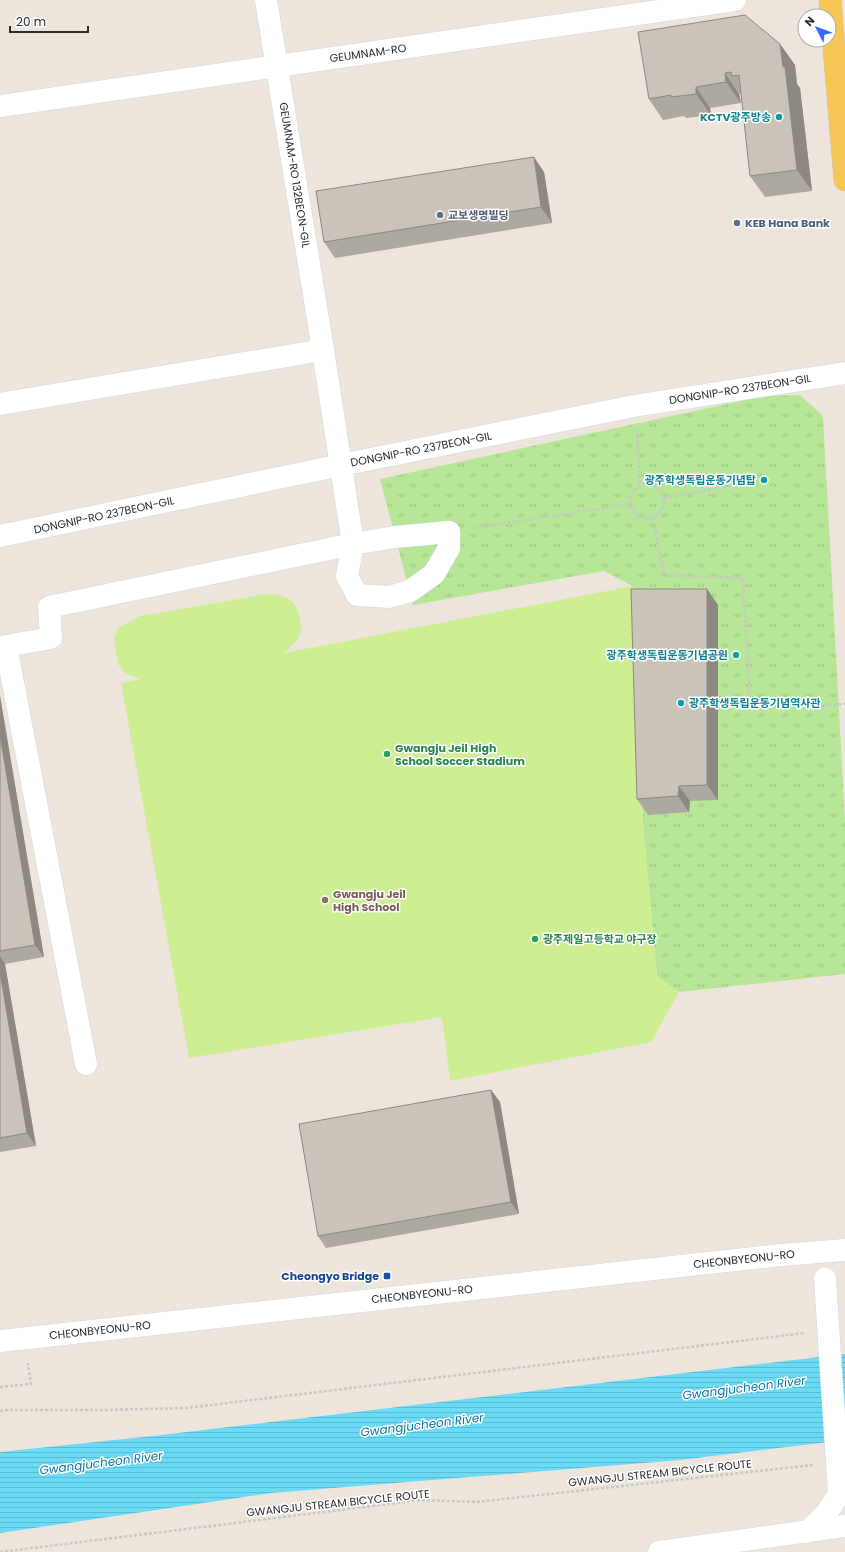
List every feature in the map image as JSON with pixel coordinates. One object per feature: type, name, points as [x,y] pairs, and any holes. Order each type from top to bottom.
[{"type":"main road","points":[[830,0],[845,180]]},
{"type":"street","name":"GEUMNAM-RO 132BEON-GIL","points":[[266,0],[353,544],[347,576],[357,594],[389,597],[410,591],[434,574],[449,548],[449,532]]},
{"type":"street","name":"GEUMNAM-RO","points":[[0,106],[735,0]]},
{"type":"street","points":[[0,404],[323,350]]},
{"type":"street","name":"DONGNIP-RO 237BEON-GIL","points":[[0,536],[634,406],[845,373]]},
{"type":"street","points":[[86,1064],[3,647],[51,638],[49,607],[353,544],[395,537],[449,532]]},
{"type":"street","name":"CHEONBYEONU-RO","points":[[0,1342],[799,1253],[845,1250]]},
{"type":"street","points":[[799,1253],[819,1270],[825,1280],[839,1494],[826,1514],[807,1532]]},
{"type":"street","points":[[659,1552],[845,1526]]},
{"type":"path","points":[[634,406],[640,485]]},
{"type":"path","points":[[664,498],[755,481]]},
{"type":"path","points":[[648,484],[655,486],[661,491],[664,498],[660,513],[646,519],[633,511],[630,504],[630,497],[634,490],[640,485],[648,484]]},
{"type":"path","points":[[449,532],[630,504]]},
{"type":"path","points":[[653,517],[664,575],[742,578],[750,706],[845,704]]},
{"type":"path","points":[[0,1411],[186,1408],[810,1332]]},
{"type":"path","points":[[0,1387],[31,1384]]},
{"type":"path","name":"GWANGJU STREAM BICYCLE ROUTE","points":[[0,1552],[421,1500],[476,1502],[837,1462]]},
{"type":"green space","name":"광주학생독립운동기념공원","points":[[800,395],[823,416],[845,821],[845,974],[679,992],[657,976],[643,824],[633,586],[604,571],[413,605],[380,479],[764,396]]},
{"type":"green space","name":"Gwangju Jeil High School Soccer Stadium","points":[[633,586],[643,824],[657,976],[679,992],[651,1042],[450,1081],[442,1017],[189,1058],[121,683],[141,679],[126,674],[118,664],[114,638],[118,628],[140,616],[267,594],[278,595],[293,602],[300,616],[301,622],[299,637],[284,653]]},
{"type":"water","name":"Gwangjucheon River","points":[[845,1354],[845,1440],[680,1460],[271,1493],[0,1533],[0,1452],[153,1436]]},
{"type":"building","name":"KCTV광주방송","points":[[745,15],[780,44],[783,67],[785,67],[797,170],[750,176],[739,75],[732,76],[731,72],[725,73],[726,82],[696,87],[696,94],[671,97],[671,95],[649,99],[638,32]]},
{"type":"building","name":"교보생명빌딩","points":[[534,157],[541,207],[324,242],[316,191]]},
{"type":"building","name":"광주학생독립운동기념역사관","points":[[631,589],[707,589],[707,785],[679,786],[678,796],[637,799]]},
{"type":"building","points":[[0,735],[35,945],[0,951]]},
{"type":"building","points":[[0,972],[27,1133],[0,1138]]},
{"type":"building","points":[[491,1090],[511,1202],[318,1236],[299,1124]]},
{"type":"place","name":"KCTV광주방송","points":[[779,117]]},
{"type":"place","name":"교보생명빌딩","points":[[440,215]]},
{"type":"place","name":"KEB Hana Bank","points":[[737,223]]},
{"type":"place","name":"광주학생독립운동기념탑","points":[[764,480]]},
{"type":"place","name":"광주학생독립운동기념공원","points":[[736,655]]},
{"type":"place","name":"광주학생독립운동기념역사관","points":[[681,703]]},
{"type":"place","name":"Gwangju Jeil High School Soccer Stadium","points":[[387,754]]},
{"type":"place","name":"Gwangju Jeil High School","points":[[325,900]]},
{"type":"place","name":"광주제일고등학교 야구장","points":[[535,939]]},
{"type":"place","name":"Cheongyo Bridge","points":[[387,1276]]}]
